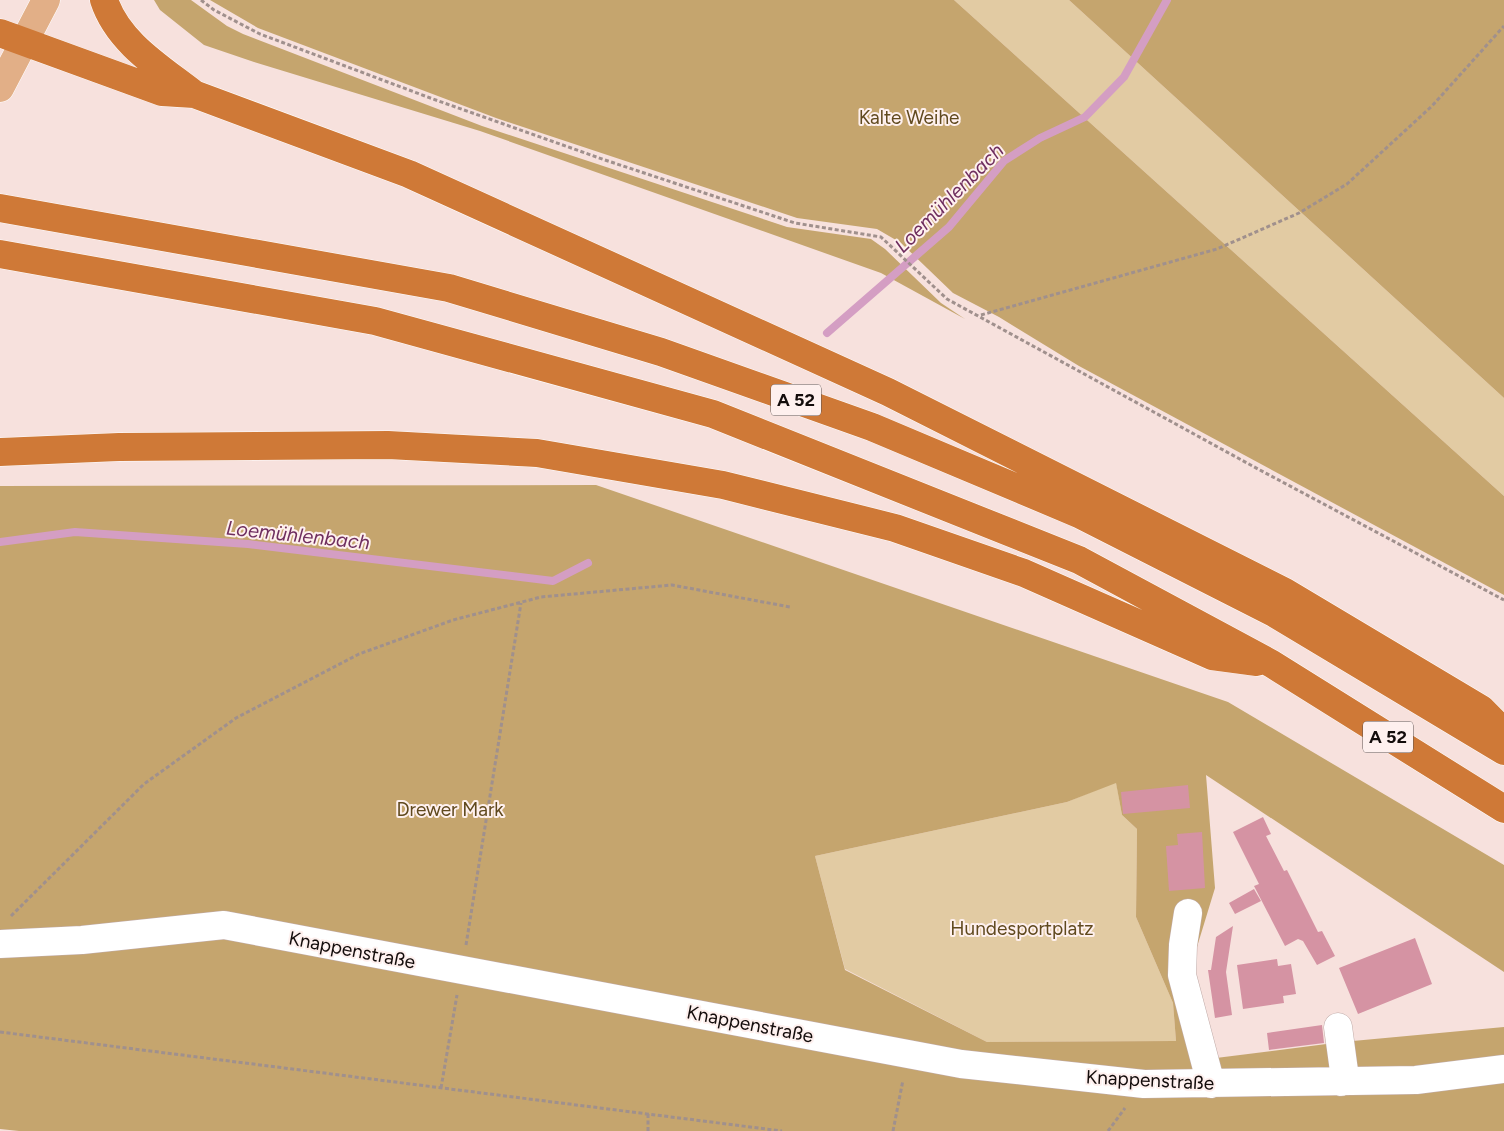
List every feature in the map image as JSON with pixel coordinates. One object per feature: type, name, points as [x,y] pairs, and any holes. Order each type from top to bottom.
[{"type":"highway","points":[[104,0],[116,24],[128,40],[194,94]]},
{"type":"highway","points":[[12,37],[53,54],[162,92],[194,94],[409,174],[888,392],[1286,592],[1481,709],[1504,732]]},
{"type":"highway","name":"A 52","points":[[0,208],[29,211],[449,288],[661,352],[872,427],[1079,514],[1274,613],[1504,750]]},
{"type":"highway","name":"A 52","points":[[5,255],[375,321],[712,414],[1079,560],[1272,664],[1504,809]]},
{"type":"highway","points":[[0,452],[118,447],[388,445],[547,455],[723,485],[895,528],[1024,573],[1212,656],[1272,664]]},
{"type":"main road","points":[[0,88],[12,37],[46,0]]},
{"type":"lane","points":[[1188,913],[1183,945],[1182,974],[1211,1084]]},
{"type":"lane","name":"Knappenstraße","points":[[4,932],[82,940],[224,925],[962,1064],[1144,1084],[1416,1080],[1504,1069]]},
{"type":"lane","points":[[1338,1027],[1344,1071],[1341,1082]]},
{"type":"path","points":[[201,0],[214,10],[260,34],[442,102],[794,223],[881,237],[894,247],[947,299],[980,315],[1034,348],[1504,600]]},
{"type":"path","points":[[980,315],[1216,249],[1299,213],[1347,184],[1432,106],[1504,26]]},
{"type":"path","points":[[4,932],[144,784],[236,718],[359,654],[453,620],[541,597],[672,585],[790,607]]},
{"type":"path","points":[[441,1088],[462,970],[521,602]]},
{"type":"path","points":[[0,1032],[782,1131]]},
{"type":"path","points":[[893,1131],[908,1054]]},
{"type":"path","points":[[648,1114],[648,1131]]},
{"type":"green space","points":[[154,0],[191,0],[227,26],[243,34],[482,126],[787,227],[871,239],[885,249],[941,303],[965,319],[881,273],[480,131],[204,45],[160,10]]},
{"type":"green space","name":"Kalte Weihe","points":[[210,0],[954,0],[1504,496],[1504,595],[1079,366],[999,317],[953,293],[901,243],[877,229],[797,218],[496,118],[258,28]]},
{"type":"green space","points":[[954,0],[1069,0],[1504,398],[1504,496]]},
{"type":"green space","points":[[1069,0],[1504,0],[1504,398]]},
{"type":"green space","name":"Drewer Mark","points":[[596,485],[1228,702],[1504,865],[1504,972],[1206,775],[1215,888],[1193,960],[1208,1059],[1342,1042],[1504,1027],[1504,1131],[19,1131],[0,1129],[0,486]],"holes":[[[1116,783],[1122,815],[1137,829],[1136,917],[1173,1003],[1176,1041],[987,1042],[845,970],[815,856],[1067,802]]]},
{"type":"green space","name":"Hundesportplatz","points":[[1116,782],[1122,815],[1137,829],[1136,917],[1173,1003],[1176,1041],[987,1042],[845,969],[815,856],[1067,802]]},
{"type":"building","points":[[1188,785],[1190,808],[1123,814],[1121,792]]},
{"type":"building","points":[[1263,817],[1271,834],[1266,836],[1284,871],[1287,870],[1318,932],[1322,931],[1335,956],[1317,965],[1303,941],[1298,939],[1285,946],[1254,886],[1259,884],[1233,832]]},
{"type":"building","points":[[1202,832],[1205,888],[1169,891],[1166,846],[1178,845],[1177,834]]},
{"type":"building","points":[[1254,889],[1261,901],[1235,914],[1229,903]]},
{"type":"building","points":[[1233,926],[1226,972],[1232,1015],[1215,1018],[1208,970],[1211,970],[1216,937]]},
{"type":"building","points":[[1415,938],[1432,984],[1358,1014],[1339,968]]},
{"type":"building","points":[[1277,959],[1278,966],[1291,964],[1296,994],[1283,996],[1284,1003],[1243,1009],[1237,965]]},
{"type":"building","points":[[1322,1025],[1324,1043],[1269,1050],[1267,1033]]},
{"type":"waterway","name":"Loemühlenbach","points":[[827,333],[949,227],[1004,161],[1040,138],[1085,117],[1124,77],[1167,0]]},
{"type":"waterway","name":"Loemühlenbach","points":[[0,542],[75,532],[248,544],[553,581],[588,563]]}]
